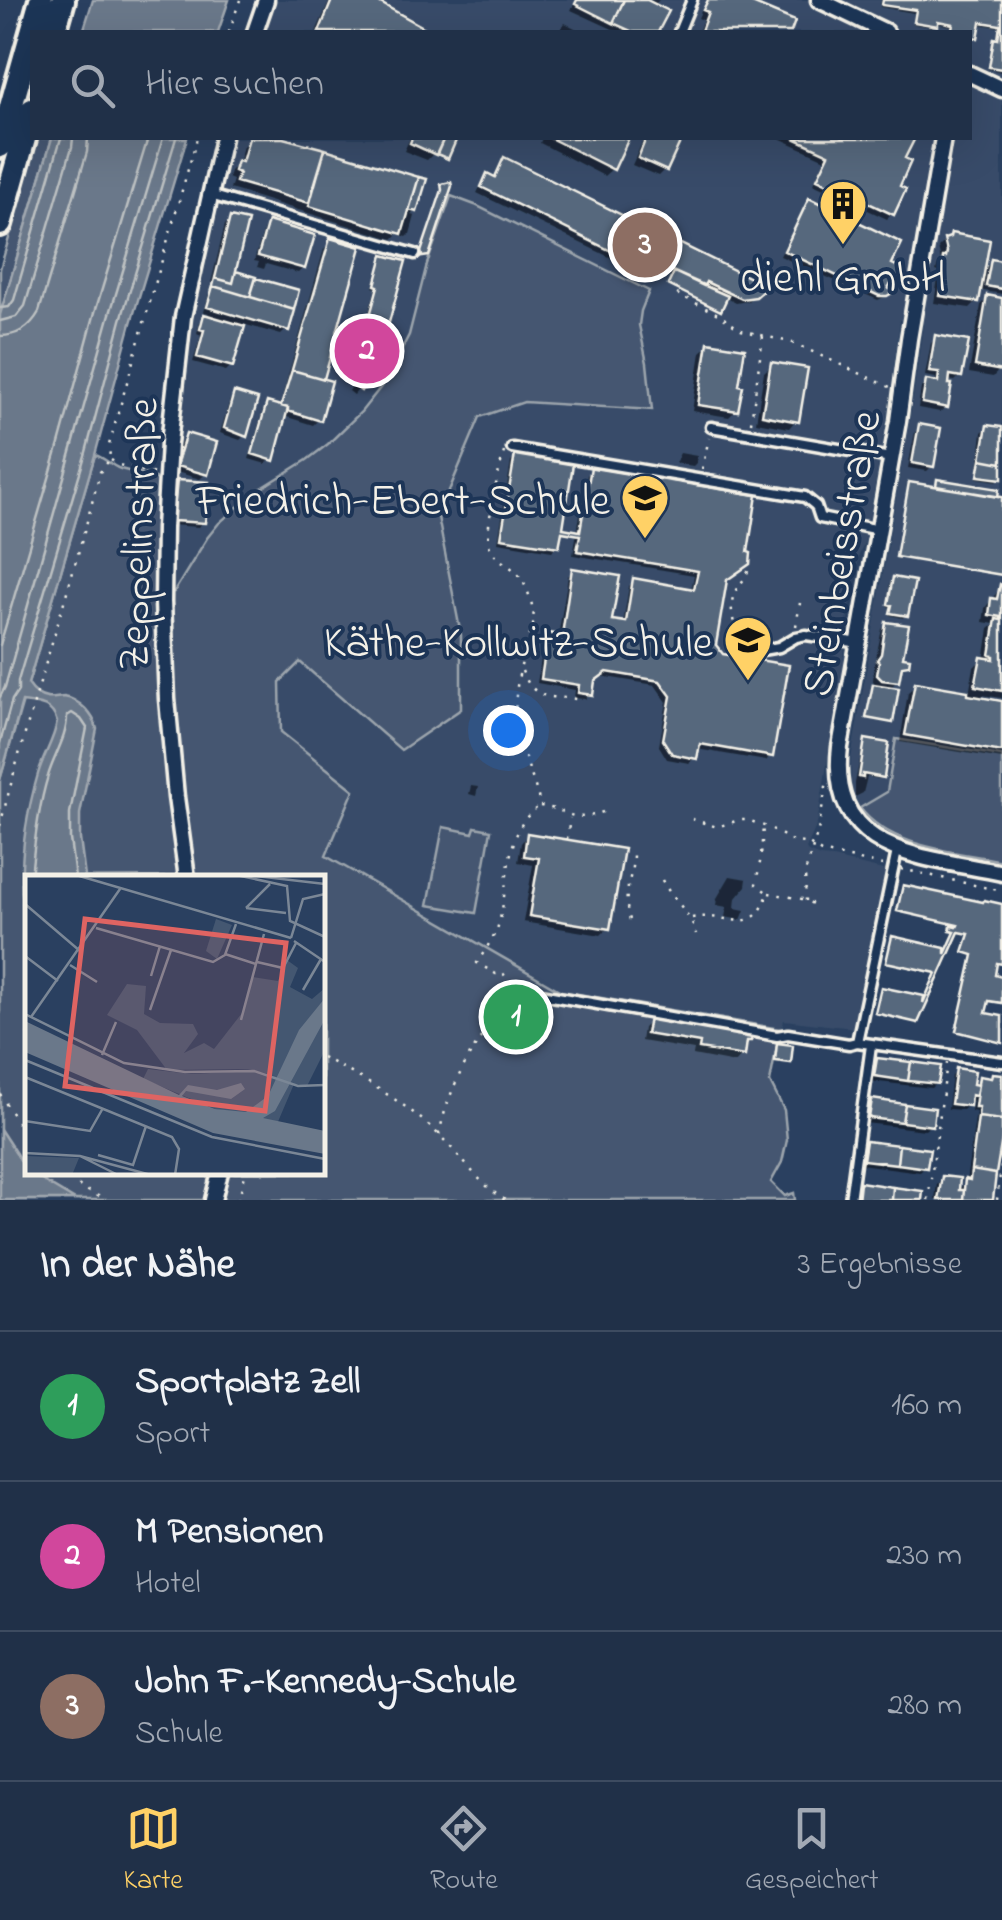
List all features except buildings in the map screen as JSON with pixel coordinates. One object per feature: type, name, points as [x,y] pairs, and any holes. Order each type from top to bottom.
[{"type":"highway","points":[[33,30],[41,0]]},
{"type":"highway","points":[[55,30],[63,0]]},
{"type":"highway","points":[[0,146],[30,39]]},
{"type":"highway","points":[[0,224],[30,117]]},
{"type":"street","points":[[256,30],[266,0]]},
{"type":"street","points":[[819,0],[882,30]]},
{"type":"street","points":[[972,75],[1002,89]]},
{"type":"street","name":"Zeppelinstraße","points":[[186,875],[166,699],[163,562],[183,317],[223,140]]},
{"type":"street","name":"Steinbeisstraße","points":[[943,140],[892,458],[840,747],[839,773],[850,814],[872,837],[897,851],[1002,873]]},
{"type":"street","points":[[214,1200],[219,1175]]},
{"type":"lane","points":[[679,30],[692,0]]},
{"type":"lane","points":[[210,195],[415,254]]},
{"type":"lane","points":[[711,427],[892,458]]},
{"type":"lane","points":[[512,448],[805,497],[814,503],[820,518],[878,530]]},
{"type":"lane","points":[[746,647],[764,650],[809,635],[860,643]]},
{"type":"lane","points":[[857,1042],[897,851]]},
{"type":"lane","points":[[518,990],[776,1036],[788,1034],[1002,1062]]},
{"type":"lane","points":[[850,1200],[871,1045]]},
{"type":"path","points":[[230,30],[240,0]]},
{"type":"path","points":[[0,826],[100,472],[110,459],[109,446],[196,140]]},
{"type":"path","points":[[678,294],[741,330],[793,342],[903,390]]},
{"type":"path","points":[[749,433],[764,335]]},
{"type":"path","points":[[699,480],[711,427]]},
{"type":"path","points":[[512,448],[503,453],[488,539],[493,552],[518,575],[532,608],[534,622],[521,664],[515,718],[540,806]]},
{"type":"path","points":[[110,459],[119,465],[168,476]]},
{"type":"path","points":[[746,647],[738,645],[732,609],[735,593],[748,571]]},
{"type":"path","points":[[789,642],[800,603]]},
{"type":"path","points":[[521,664],[524,677],[540,693],[581,700]]},
{"type":"path","points":[[439,1135],[446,1103],[464,1064],[490,1023],[518,990],[502,972],[496,974],[477,963],[498,927],[514,845],[527,818],[540,806],[584,818],[605,811]]},
{"type":"path","points":[[566,839],[570,816]]},
{"type":"path","points":[[692,819],[715,827],[742,820],[763,825],[821,852],[1002,891]]},
{"type":"path","points":[[763,825],[756,884],[768,893],[813,904]]},
{"type":"path","points":[[806,901],[805,874],[813,846]]},
{"type":"path","points":[[630,920],[625,897],[633,853]]},
{"type":"path","points":[[662,880],[672,898],[692,918],[696,934]]},
{"type":"path","points":[[692,918],[750,920],[760,914],[768,893]]},
{"type":"path","points":[[928,1200],[948,1054]]},
{"type":"path","points":[[325,1059],[390,1096],[439,1135],[504,1200]]},
{"type":"path","points":[[0,1094],[25,1135]]},
{"type":"path","points":[[996,1200],[1002,1160]]},
{"type":"path","points":[[66,1175],[106,1200]]},
{"type":"path","points":[[238,1200],[245,1175]]},
{"type":"shaded area","points":[[277,0],[1002,0],[1002,756],[896,739],[887,792],[860,808],[851,789],[851,759],[923,325],[900,320],[891,395],[846,628],[844,664],[817,824],[806,849],[820,857],[887,871],[853,1028],[784,1020],[782,1029],[561,991],[326,856],[353,790],[281,732],[280,682],[300,661],[401,750],[461,635],[438,517],[480,416],[524,402],[651,410],[648,366],[639,325],[649,292],[451,196],[427,264],[409,335],[384,383],[328,444],[253,493],[219,523],[173,593],[169,593],[173,476],[188,335],[211,216],[233,140],[972,140],[972,30],[267,30]]},
{"type":"shaded area","points":[[37,140],[51,140],[0,315],[0,269]]},
{"type":"shaded area","points":[[451,196],[649,291],[639,325],[652,410],[524,402],[480,417],[438,517],[461,635],[461,709],[401,750],[300,662],[280,682],[281,732],[354,790],[326,856],[561,991],[780,1029],[770,1082],[784,1110],[787,1140],[782,1162],[771,1182],[785,1196],[794,1193],[795,1200],[219,1200],[225,1175],[325,1175],[325,875],[193,875],[177,735],[169,593],[174,592],[219,523],[254,493],[328,444],[384,383],[409,335],[427,264]]},
{"type":"shaded area","points":[[95,455],[118,468],[151,476],[161,482],[181,875],[25,875],[25,1175],[213,1175],[207,1200],[0,1200],[0,780]]},
{"type":"shaded area","points":[[896,739],[1002,756],[1002,861],[906,840],[888,832],[860,808],[887,792]]},
{"type":"shaded area","points":[[443,827],[473,833],[475,827],[491,830],[476,913],[428,905]]},
{"type":"water","points":[[93,0],[229,0],[219,30],[84,30]]},
{"type":"water","points":[[51,140],[186,140],[28,684],[44,697],[64,697],[80,704],[97,729],[80,814],[85,875],[25,875],[25,920],[22,873],[28,813],[57,722],[48,708],[22,702],[0,780],[0,315]]},
{"type":"water","points":[[0,1129],[25,1167],[25,1175],[33,1175],[75,1200],[0,1200]]},
{"type":"place","name":"John F.-Kennedy-Schule","points":[[645,245]]},
{"type":"place","name":"diehl GmbH","points":[[843,246]]},
{"type":"place","name":"M Pensionen","points":[[367,351]]},
{"type":"place","name":"Friedrich-Ebert-Schule","points":[[645,540]]},
{"type":"place","name":"Käthe-Kollwitz-Schule","points":[[748,682]]},
{"type":"place","name":"Sportplatz Zell","points":[[516,1017]]}]
